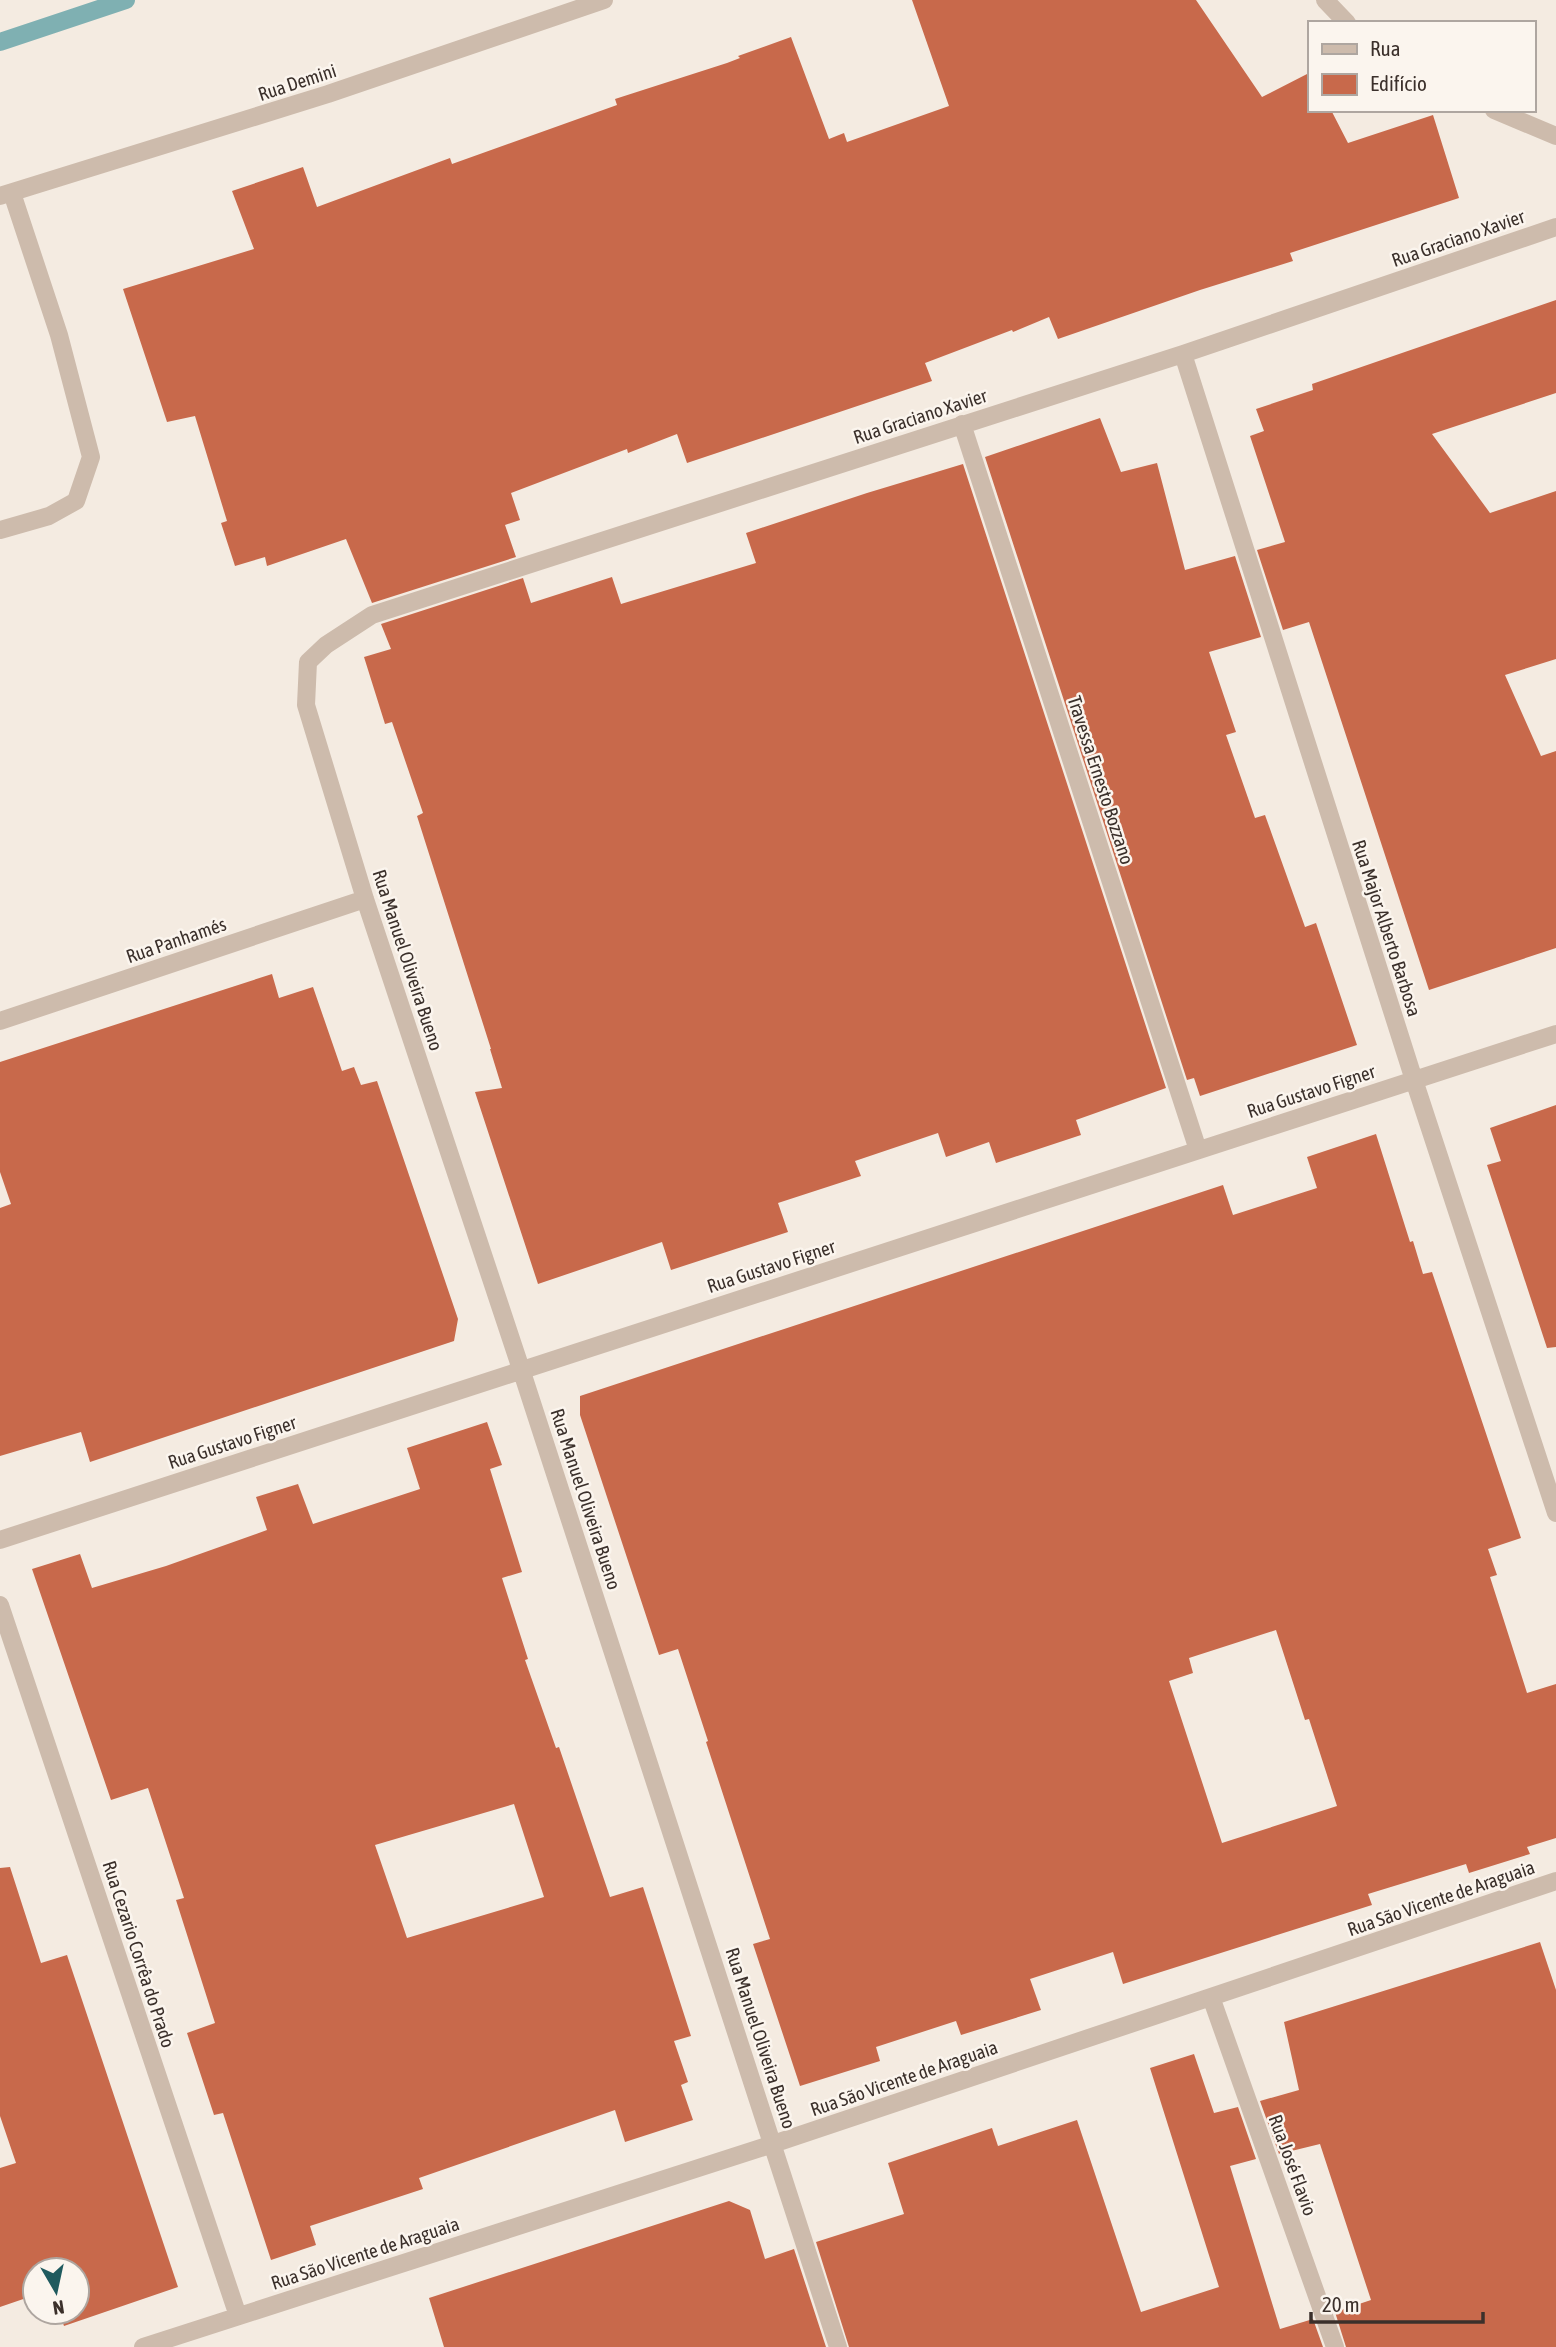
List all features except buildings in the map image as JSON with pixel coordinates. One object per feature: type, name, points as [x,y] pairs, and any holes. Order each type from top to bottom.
[{"type":"street","name":"Rua Demini","points":[[6,195],[328,94],[604,0]]},
{"type":"street","points":[[1325,0],[1345,21]]},
{"type":"street","points":[[1499,112],[1556,136]]},
{"type":"street","points":[[0,530],[49,516],[76,500],[91,457],[59,335],[6,195]]},
{"type":"street","name":"Rua Graciano Xavier","points":[[308,662],[326,645],[372,615],[1183,354],[1556,227]]},
{"type":"street","name":"Rua Major Alberto Barbosa","points":[[1183,354],[1414,1080],[1556,1513]]},
{"type":"street","name":"Travessa Ernesto Bozzano","points":[[962,424],[1198,1150]]},
{"type":"street","name":"Rua Manuel Oliveira Bueno","points":[[308,662],[306,705],[365,899],[522,1369],[838,2347]]},
{"type":"street","name":"Rua Panhamés","points":[[0,1021],[365,899]]},
{"type":"street","name":"Rua Gustavo Figner","points":[[0,1540],[1556,1034]]},
{"type":"street","name":"Rua Cezario Corrêa do Prado","points":[[0,1605],[238,2316]]},
{"type":"street","name":"Rua São Vicente de Araguaia","points":[[143,2347],[774,2144],[1556,1881]]},
{"type":"street","name":"Rua José Flavio","points":[[1211,1997],[1335,2347]]},
{"type":"waterway","points":[[0,42],[126,0]]}]
